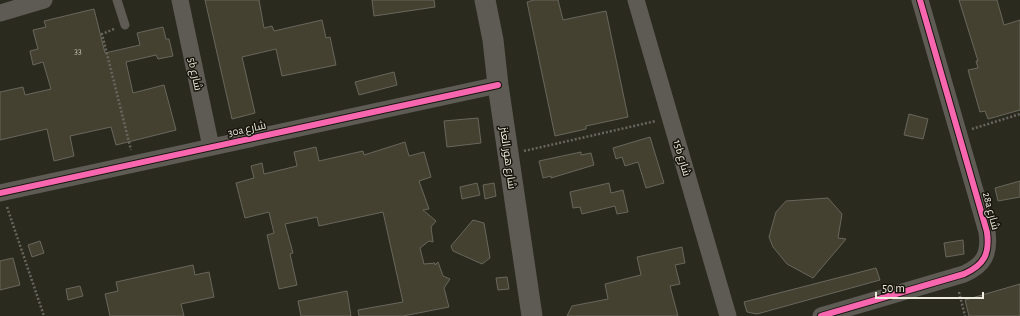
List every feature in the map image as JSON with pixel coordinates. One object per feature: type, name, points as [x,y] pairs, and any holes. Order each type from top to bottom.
[{"type":"street","points":[[0,13],[44,0]]},
{"type":"street","name":"5b شارع","points":[[180,0],[211,147]]},
{"type":"street","name":"شارع هور العنز","points":[[485,0],[493,40],[498,85],[532,316]]},
{"type":"street","name":"15b شارع","points":[[636,0],[728,316]]},
{"type":"street","name":"28a شارع","points":[[821,316],[956,278],[974,270],[982,263],[986,253],[988,243],[987,232],[920,0]]},
{"type":"street","name":"30a شارع","points":[[1,193],[498,85]]},
{"type":"lane","points":[[117,0],[124,25]]},
{"type":"path","points":[[124,25],[102,34],[134,164]]},
{"type":"path","points":[[959,133],[1020,114]]},
{"type":"path","points":[[508,154],[670,118]]},
{"type":"path","points":[[1,193],[44,316]]},
{"type":"path","points":[[956,278],[965,316]]},
{"type":"building","points":[[205,0],[259,0],[264,28],[272,26],[274,31],[322,20],[326,38],[330,37],[336,65],[282,76],[276,49],[242,57],[255,113],[232,119]]},
{"type":"building","points":[[372,0],[434,0],[435,7],[374,16]]},
{"type":"building","points":[[534,0],[558,0],[563,20],[606,11],[628,117],[586,126],[586,129],[555,136],[527,2]]},
{"type":"building","points":[[959,0],[997,0],[1004,25],[1020,20],[1020,110],[988,119],[985,111],[980,112],[968,70],[978,68],[976,61],[978,61]]},
{"type":"building","points":[[94,9],[105,53],[140,45],[137,33],[163,27],[166,39],[169,39],[173,56],[158,59],[156,55],[126,62],[133,93],[164,85],[176,130],[116,145],[111,127],[70,136],[74,156],[54,161],[47,129],[0,140],[0,92],[23,87],[25,95],[51,89],[43,62],[33,65],[30,51],[38,49],[33,30],[46,27],[44,21]]},
{"type":"building","points":[[394,72],[397,85],[359,95],[355,82]]},
{"type":"building","points":[[909,114],[928,119],[923,139],[904,135]]},
{"type":"building","points":[[478,118],[481,143],[447,147],[444,121]]},
{"type":"building","points":[[650,137],[664,183],[646,188],[638,162],[625,166],[622,157],[616,159],[613,148]]},
{"type":"building","points":[[405,142],[409,156],[424,152],[431,177],[419,181],[429,209],[423,210],[436,221],[431,227],[433,242],[429,241],[420,248],[424,264],[435,263],[435,265],[438,262],[443,276],[450,279],[444,288],[449,307],[403,316],[359,316],[358,310],[403,302],[383,212],[319,226],[317,217],[285,224],[293,253],[290,254],[297,285],[279,289],[267,235],[274,233],[269,212],[245,218],[236,183],[254,178],[251,166],[262,163],[264,174],[297,166],[294,152],[316,147],[319,161],[363,151],[364,155]]},
{"type":"building","points":[[581,152],[581,155],[591,153],[594,165],[551,178],[551,176],[543,178],[539,161]]},
{"type":"building","points":[[1020,181],[1020,197],[998,201],[995,188]]},
{"type":"building","points":[[477,183],[480,195],[462,199],[460,187]]},
{"type":"building","points":[[494,183],[496,196],[485,199],[483,185]]},
{"type":"building","points":[[609,183],[611,193],[623,190],[628,212],[617,214],[615,206],[582,214],[580,207],[573,208],[570,192]]},
{"type":"building","points":[[828,198],[842,214],[838,238],[846,239],[813,278],[787,264],[773,247],[769,237],[776,212],[786,201]]},
{"type":"building","points":[[473,220],[484,223],[490,258],[482,264],[453,251],[451,246]]},
{"type":"building","points":[[963,240],[964,254],[946,257],[944,243]]},
{"type":"building","points":[[40,241],[44,253],[32,257],[28,245]]},
{"type":"building","points":[[682,247],[685,263],[675,265],[680,284],[670,286],[678,316],[567,316],[572,306],[608,299],[605,284],[641,275],[637,257]]},
{"type":"building","points":[[13,258],[20,285],[0,290],[0,261]]},
{"type":"building","points":[[193,265],[195,275],[209,272],[214,297],[181,304],[184,316],[110,316],[105,294],[118,291],[116,282]]},
{"type":"building","points":[[876,268],[880,280],[757,314],[747,312],[744,302]]},
{"type":"building","points":[[507,277],[509,289],[498,290],[496,278]]},
{"type":"building","points":[[1020,284],[1020,316],[969,316],[965,300]]},
{"type":"building","points":[[80,286],[83,296],[68,300],[66,289]]},
{"type":"building","points":[[347,291],[351,316],[301,316],[298,301]]},
{"type":"cycle path","points":[[821,316],[964,274],[971,271],[981,263],[986,253],[988,240],[987,232],[920,0]]},
{"type":"cycle path","points":[[0,193],[498,85]]}]
